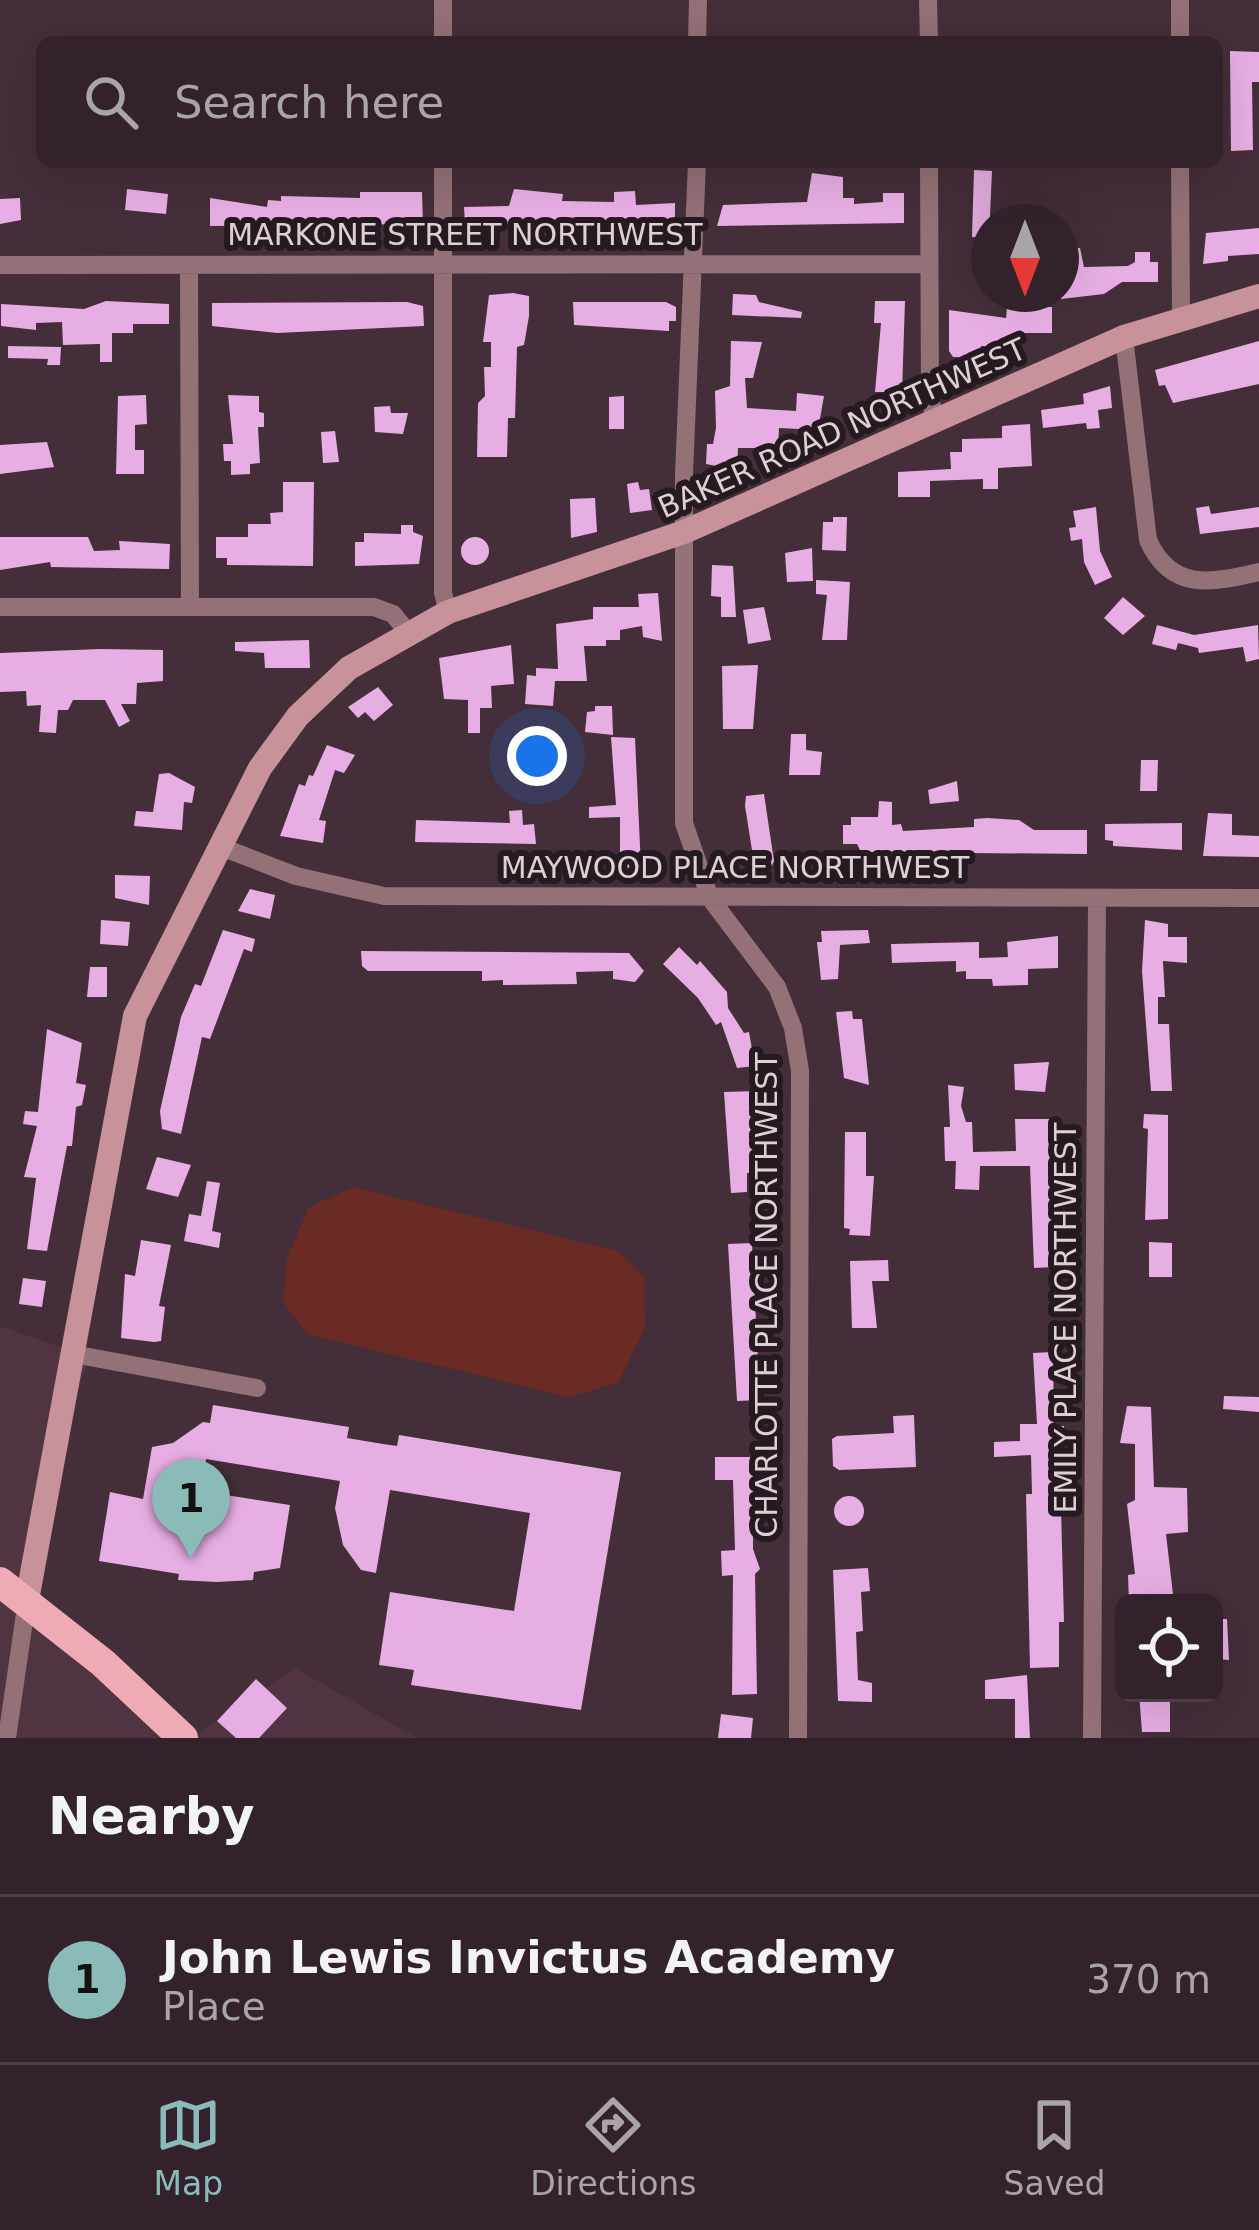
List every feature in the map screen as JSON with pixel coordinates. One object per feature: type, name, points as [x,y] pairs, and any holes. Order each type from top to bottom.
[{"type":"main road","points":[[0,1582],[27,1600],[183,1738]]},
{"type":"street","points":[[443,0],[443,36]]},
{"type":"street","points":[[697,36],[698,0]]},
{"type":"street","points":[[928,0],[928,36]]},
{"type":"street","points":[[1180,0],[1180,36]]},
{"type":"street","points":[[443,168],[442,593],[448,612]]},
{"type":"street","name":"CHARLOTTE PLACE NORTHWEST","points":[[697,168],[684,532],[684,823],[710,898],[777,987],[793,1028],[800,1071],[797,1738]]},
{"type":"street","points":[[929,168],[930,398],[935,420]]},
{"type":"street","points":[[1180,168],[1180,316]]},
{"type":"street","name":"MARKONE STREET NORTHWEST","points":[[0,265],[929,264]]},
{"type":"street","points":[[189,265],[190,607]]},
{"type":"street","name":"BAKER ROAD NORTHWEST","points":[[27,1600],[135,1016],[260,768],[298,716],[349,668],[406,630],[684,532],[1124,337],[1180,316],[1259,296]]},
{"type":"street","points":[[1124,337],[1148,540],[1157,560],[1189,581],[1214,582],[1259,572]]},
{"type":"street","points":[[0,607],[374,607],[393,614],[406,630]]},
{"type":"street","name":"MAYWOOD PLACE NORTHWEST","points":[[219,846],[296,876],[384,896],[1259,898]]},
{"type":"street","name":"EMILY PLACE NORTHWEST","points":[[1092,1738],[1097,898]]},
{"type":"street","points":[[73,1354],[257,1388]]},
{"type":"street","points":[[7,1738],[27,1600]]},
{"type":"shaded area","points":[[353,1187],[618,1251],[644,1277],[645,1328],[618,1383],[568,1397],[307,1334],[283,1302],[287,1258],[309,1207]]},
{"type":"shaded area","points":[[0,1326],[90,1357],[55,1455],[28,1589],[188,1738],[0,1738]]},
{"type":"shaded area","points":[[295,1668],[417,1738],[192,1738]]},
{"type":"building","points":[[1230,51],[1259,52],[1259,82],[1252,82],[1253,150],[1231,151]]},
{"type":"building","points":[[974,170],[992,171],[991,204],[973,204]]},
{"type":"building","points":[[812,173],[843,177],[843,198],[854,198],[854,204],[883,202],[883,193],[904,193],[904,223],[717,226],[723,205],[807,202]]},
{"type":"building","points":[[127,189],[168,194],[166,214],[125,210]]},
{"type":"building","points":[[514,189],[563,194],[562,201],[614,202],[614,192],[635,191],[636,205],[675,203],[675,226],[465,224],[464,207],[509,206]]},
{"type":"building","points":[[360,192],[422,192],[423,224],[210,226],[210,198],[267,207],[268,200],[281,201],[281,196],[360,198]]},
{"type":"building","points":[[20,198],[21,220],[0,224],[0,199]]},
{"type":"building","points":[[1259,228],[1259,254],[1203,264],[1206,233]]},
{"type":"building","points":[[1079,248],[1084,267],[1128,266],[1135,262],[1135,252],[1150,252],[1150,262],[1158,262],[1158,282],[1122,282],[1104,294],[1079,297]]},
{"type":"building","points":[[733,294],[756,295],[759,302],[802,312],[801,318],[732,315]]},
{"type":"building","points":[[489,295],[529,296],[529,316],[524,345],[517,347],[515,418],[508,418],[507,457],[477,457],[478,403],[485,396],[484,367],[491,367],[491,342],[483,342]]},
{"type":"building","points":[[106,301],[169,304],[169,324],[133,324],[133,333],[112,333],[112,362],[100,362],[100,344],[63,345],[62,322],[36,323],[36,330],[1,326],[1,304],[84,309]]},
{"type":"building","points":[[875,301],[905,301],[902,392],[875,392],[881,323],[874,323]]},
{"type":"building","points":[[407,302],[423,306],[424,326],[277,333],[212,326],[212,303]]},
{"type":"building","points":[[573,302],[666,302],[676,307],[676,321],[669,321],[669,331],[574,325]]},
{"type":"building","points":[[949,310],[1006,318],[1007,312],[1052,312],[1052,333],[1017,333],[1014,347],[981,346],[981,357],[953,357],[949,351]]},
{"type":"building","points":[[731,341],[762,342],[753,378],[745,378],[747,408],[796,411],[797,393],[824,396],[818,430],[779,428],[778,448],[738,448],[737,470],[706,464],[707,444],[713,444],[716,428],[715,391],[730,386]]},
{"type":"building","points":[[1259,341],[1259,384],[1173,403],[1165,385],[1159,386],[1155,370]]},
{"type":"building","points":[[8,346],[61,347],[60,365],[47,365],[48,359],[8,358]]},
{"type":"building","points":[[1110,386],[1112,408],[1098,410],[1100,428],[1087,429],[1086,423],[1043,428],[1041,410],[1084,404],[1083,394]]},
{"type":"building","points":[[146,395],[147,424],[135,425],[135,450],[144,450],[144,474],[116,474],[118,396]]},
{"type":"building","points":[[228,395],[259,396],[259,412],[264,413],[264,427],[258,427],[260,463],[250,464],[250,474],[231,475],[231,461],[224,461],[223,444],[233,444]]},
{"type":"building","points":[[624,396],[624,429],[609,429],[609,397]]},
{"type":"building","points":[[390,406],[391,413],[408,413],[403,434],[375,432],[374,407]]},
{"type":"building","points":[[1030,424],[1032,466],[998,468],[998,489],[983,489],[983,479],[930,481],[930,497],[898,497],[898,472],[951,469],[950,452],[962,452],[962,439],[1002,438],[1002,426]]},
{"type":"building","points":[[335,431],[339,462],[323,463],[321,432]]},
{"type":"building","points":[[47,442],[54,467],[0,474],[0,445]]},
{"type":"building","points":[[283,482],[314,482],[313,566],[227,565],[227,558],[216,558],[216,537],[248,537],[248,524],[271,524],[270,513],[283,512]]},
{"type":"building","points":[[638,482],[640,490],[649,489],[652,510],[630,513],[627,484]]},
{"type":"building","points":[[595,498],[597,532],[571,538],[570,499]]},
{"type":"building","points":[[1209,506],[1211,514],[1259,507],[1259,527],[1200,534],[1196,508]]},
{"type":"building","points":[[1096,507],[1100,551],[1112,577],[1095,585],[1084,562],[1082,539],[1071,541],[1069,528],[1076,527],[1073,511]]},
{"type":"building","points":[[833,517],[847,517],[846,551],[822,550],[823,522],[833,522]]},
{"type":"building","points":[[401,525],[413,525],[413,532],[423,536],[419,564],[355,566],[355,542],[364,542],[364,533],[401,534]]},
{"type":"building","points":[[0,537],[88,537],[94,551],[120,550],[119,541],[170,544],[169,569],[51,567],[50,562],[0,570]]},
{"type":"building","points":[[475,537],[485,541],[489,551],[485,561],[475,565],[465,561],[461,551],[465,541]]},
{"type":"building","points":[[812,548],[813,581],[787,582],[785,553]]},
{"type":"building","points":[[712,565],[733,566],[736,617],[721,617],[721,597],[711,596]]},
{"type":"building","points":[[816,580],[850,582],[847,640],[822,640],[827,595],[816,594]]},
{"type":"building","points":[[658,593],[662,641],[643,637],[642,626],[620,630],[620,640],[606,640],[606,646],[584,646],[587,681],[555,681],[553,706],[525,704],[527,675],[536,676],[536,668],[558,669],[556,624],[593,619],[593,607],[639,607],[638,594]]},
{"type":"building","points":[[1123,597],[1145,616],[1123,635],[1104,618]]},
{"type":"building","points":[[764,607],[771,640],[748,644],[743,610]]},
{"type":"building","points":[[1157,625],[1194,635],[1258,625],[1259,659],[1246,662],[1243,647],[1199,653],[1198,648],[1178,643],[1176,650],[1152,644]]},
{"type":"building","points":[[309,640],[310,668],[265,668],[264,653],[235,651],[235,642]]},
{"type":"building","points":[[511,645],[514,684],[491,686],[492,708],[480,708],[480,733],[468,733],[468,700],[444,699],[439,658]]},
{"type":"building","points":[[163,650],[163,681],[137,683],[136,704],[121,704],[130,721],[119,727],[105,700],[73,700],[68,710],[58,710],[56,733],[39,732],[41,705],[27,706],[26,691],[0,692],[0,653]]},
{"type":"building","points":[[758,665],[753,729],[723,729],[722,666]]},
{"type":"building","points":[[378,687],[393,705],[374,721],[365,712],[358,718],[348,707]]},
{"type":"building","points":[[595,706],[612,706],[613,735],[585,732],[587,712],[595,711]]},
{"type":"building","points":[[791,734],[806,734],[806,750],[822,752],[820,775],[789,775]]},
{"type":"building","points":[[611,737],[635,738],[641,867],[620,868],[620,817],[589,818],[589,807],[616,805]]},
{"type":"building","points":[[327,745],[355,755],[344,773],[335,770],[319,820],[326,821],[323,843],[280,836],[299,784],[305,786],[309,775],[313,776]]},
{"type":"building","points":[[1141,760],[1158,760],[1157,791],[1140,791]]},
{"type":"building","points":[[169,773],[195,787],[192,803],[184,802],[182,830],[134,826],[136,811],[153,812],[159,774]]},
{"type":"building","points":[[957,781],[959,801],[930,804],[928,790]]},
{"type":"building","points":[[764,794],[774,861],[771,867],[755,869],[746,796]]},
{"type":"building","points":[[879,801],[892,802],[892,825],[901,824],[903,831],[974,827],[974,819],[987,818],[1019,820],[1034,830],[1087,830],[1087,854],[861,852],[857,844],[843,844],[843,825],[851,825],[851,817],[878,817]]},
{"type":"building","points":[[522,810],[523,825],[534,824],[536,844],[415,842],[416,820],[510,823],[509,811]]},
{"type":"building","points":[[1208,813],[1232,814],[1232,835],[1259,836],[1259,857],[1203,856]]},
{"type":"building","points":[[1182,823],[1182,850],[1113,846],[1113,841],[1105,840],[1105,824]]},
{"type":"building","points":[[115,875],[150,876],[149,905],[115,898]]},
{"type":"building","points":[[250,889],[275,895],[270,919],[238,911]]},
{"type":"building","points":[[101,920],[130,922],[128,946],[100,944]]},
{"type":"building","points":[[1145,920],[1168,924],[1168,937],[1187,937],[1187,963],[1163,961],[1165,997],[1158,997],[1158,1024],[1169,1024],[1172,1091],[1151,1091],[1142,971]]},
{"type":"building","points":[[223,930],[255,939],[252,952],[244,949],[210,1039],[202,1037],[181,1134],[162,1129],[160,1111],[181,1017],[195,984],[201,986]]},
{"type":"building","points":[[868,930],[870,943],[840,945],[838,979],[821,980],[817,942],[822,942],[821,931]]},
{"type":"building","points":[[1058,936],[1058,968],[1028,969],[1028,985],[993,986],[992,979],[966,979],[966,971],[956,972],[956,961],[892,963],[891,944],[979,942],[979,958],[1008,957],[1007,942]]},
{"type":"building","points":[[679,947],[697,965],[700,961],[727,992],[728,1008],[744,1033],[749,1032],[755,1066],[737,1068],[721,1022],[716,1025],[698,998],[663,964]]},
{"type":"building","points":[[361,951],[629,953],[644,971],[635,982],[613,979],[613,971],[576,972],[577,984],[503,985],[503,980],[482,981],[482,971],[368,971],[362,966]]},
{"type":"building","points":[[90,967],[107,967],[107,997],[87,997]]},
{"type":"building","points":[[852,1011],[853,1019],[862,1019],[869,1085],[844,1078],[836,1012]]},
{"type":"building","points":[[47,1029],[82,1043],[76,1083],[86,1085],[82,1105],[76,1107],[72,1146],[67,1146],[47,1251],[27,1249],[36,1178],[24,1177],[37,1126],[23,1124],[25,1111],[38,1112]]},
{"type":"building","points":[[1049,1062],[1045,1092],[1015,1090],[1014,1064]]},
{"type":"building","points":[[948,1085],[964,1087],[961,1106],[966,1122],[972,1122],[973,1152],[1016,1151],[1015,1119],[1052,1119],[1052,1202],[1056,1202],[1058,1226],[1053,1227],[1054,1267],[1034,1268],[1030,1166],[980,1166],[979,1190],[955,1189],[956,1161],[945,1161],[944,1127],[950,1127]]},
{"type":"building","points":[[758,1091],[754,1173],[747,1173],[747,1192],[731,1193],[724,1092]]},
{"type":"building","points":[[1144,1114],[1168,1115],[1168,1219],[1145,1220],[1148,1129],[1143,1128]]},
{"type":"building","points":[[845,1132],[866,1132],[866,1176],[874,1176],[870,1236],[849,1235],[850,1229],[844,1228]]},
{"type":"building","points":[[157,1157],[191,1165],[178,1197],[146,1189]]},
{"type":"building","points":[[207,1181],[220,1183],[212,1231],[221,1233],[219,1248],[184,1241],[189,1214],[201,1216]]},
{"type":"building","points":[[141,1240],[171,1245],[159,1306],[165,1307],[161,1341],[121,1338],[125,1274],[135,1276]]},
{"type":"building","points":[[1149,1242],[1172,1243],[1172,1277],[1149,1277]]},
{"type":"building","points":[[752,1243],[760,1400],[737,1401],[728,1244]]},
{"type":"building","points":[[888,1260],[889,1281],[872,1281],[877,1328],[852,1328],[850,1261]]},
{"type":"building","points":[[23,1278],[46,1281],[42,1307],[19,1304]]},
{"type":"building","points":[[1053,1352],[1054,1426],[1064,1426],[1060,1470],[1064,1622],[1059,1622],[1059,1667],[1030,1668],[1026,1494],[1032,1494],[1031,1455],[994,1457],[994,1442],[1020,1441],[1020,1424],[1037,1424],[1033,1353]]},
{"type":"building","points":[[1224,1396],[1259,1397],[1259,1412],[1223,1409]]},
{"type":"building","points":[[213,1405],[349,1427],[347,1438],[383,1444],[397,1446],[399,1435],[621,1472],[581,1710],[411,1685],[414,1670],[379,1665],[390,1592],[514,1611],[530,1513],[390,1490],[376,1573],[361,1570],[343,1545],[335,1508],[340,1481],[206,1459],[200,1491],[290,1505],[280,1568],[254,1572],[253,1580],[217,1582],[178,1580],[179,1574],[99,1561],[110,1492],[143,1499],[152,1447],[173,1443],[203,1422],[210,1423]]},
{"type":"building","points":[[1127,1406],[1151,1407],[1154,1487],[1187,1488],[1188,1532],[1166,1534],[1173,1594],[1129,1594],[1128,1575],[1135,1574],[1127,1504],[1135,1500],[1135,1444],[1120,1443]]},
{"type":"building","points":[[914,1415],[916,1467],[839,1470],[833,1466],[832,1439],[894,1433],[893,1416]]},
{"type":"building","points":[[715,1457],[753,1457],[753,1549],[760,1569],[755,1574],[757,1694],[732,1695],[733,1575],[722,1576],[721,1551],[735,1550],[733,1480],[715,1480]]},
{"type":"building","points":[[849,1496],[864,1511],[849,1526],[834,1511]]},
{"type":"building","points":[[868,1568],[870,1591],[861,1592],[863,1631],[856,1632],[858,1680],[872,1683],[872,1702],[838,1701],[833,1570]]},
{"type":"building","points":[[1223,1619],[1227,1619],[1229,1660],[1223,1660]]},
{"type":"building","points":[[1027,1675],[1030,1738],[1015,1738],[1015,1699],[985,1699],[985,1680]]},
{"type":"building","points":[[256,1679],[287,1708],[259,1738],[236,1738],[217,1721]]},
{"type":"building","points":[[1140,1702],[1170,1702],[1170,1732],[1142,1732]]},
{"type":"building","points":[[721,1714],[753,1718],[751,1738],[718,1738]]},
{"type":"place","name":"John Lewis Invictus Academy","points":[[191,1558]]}]
